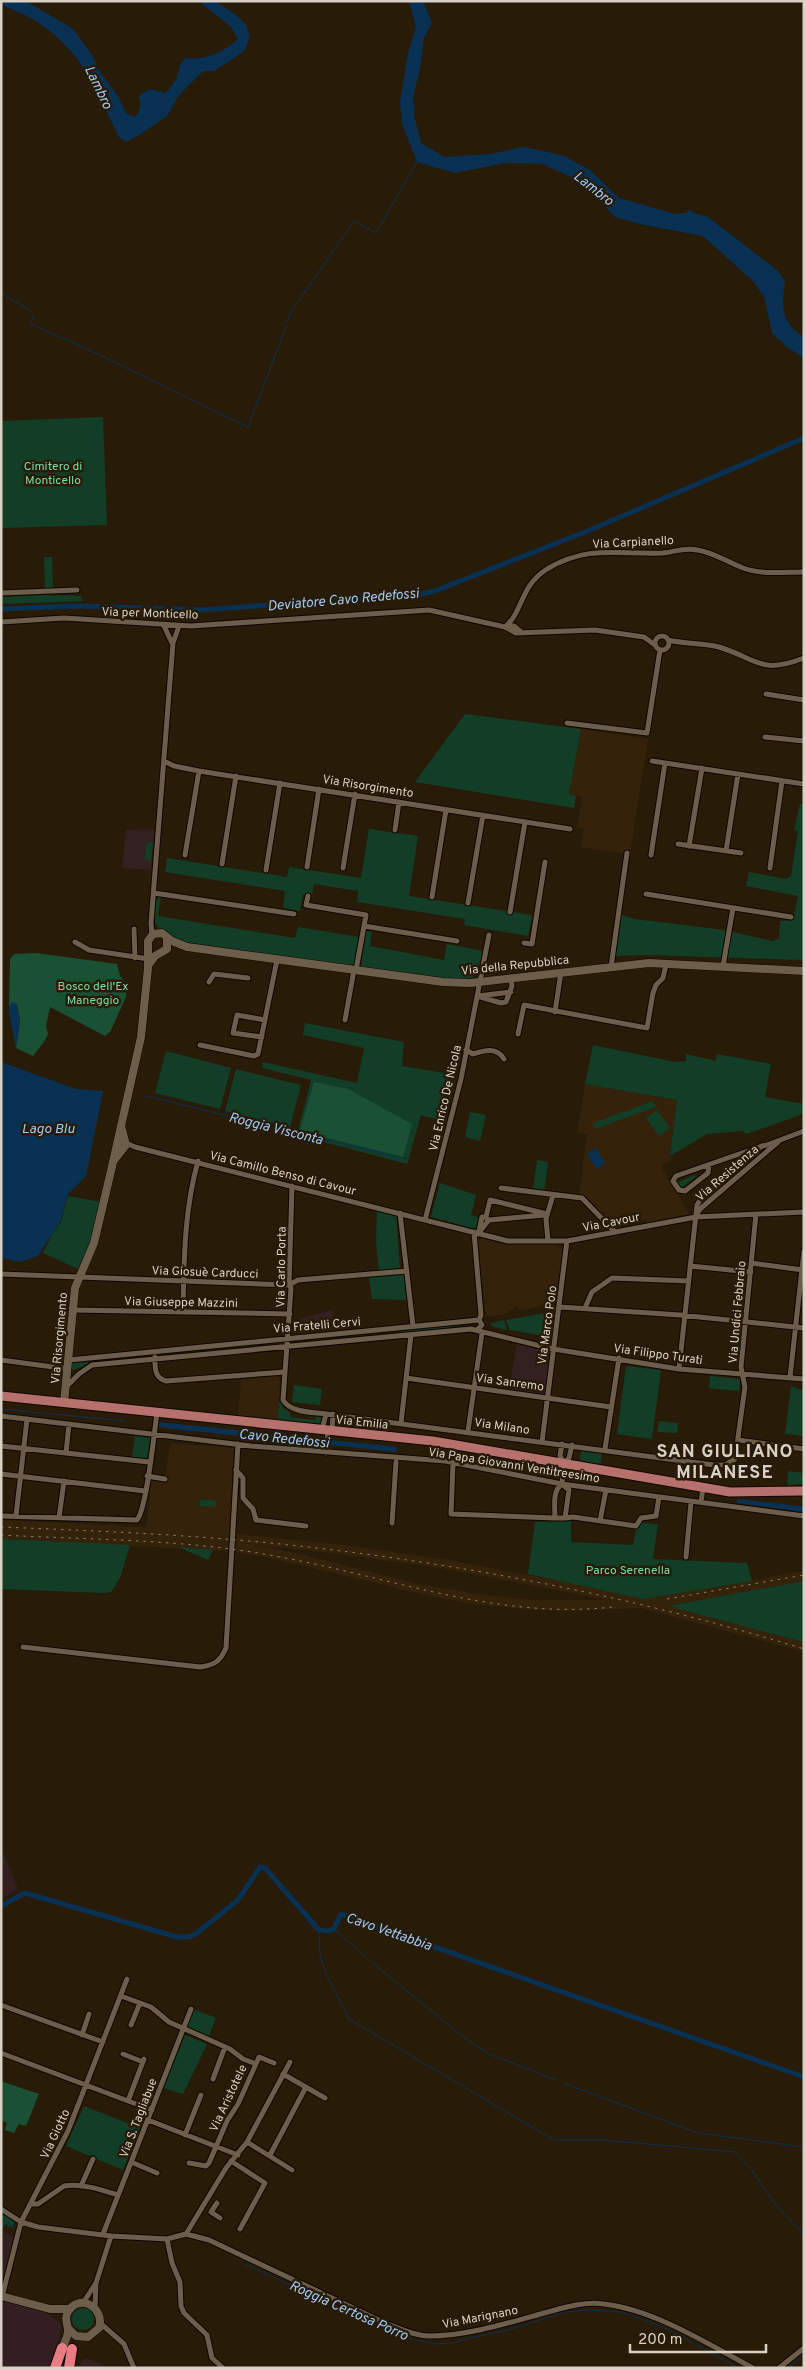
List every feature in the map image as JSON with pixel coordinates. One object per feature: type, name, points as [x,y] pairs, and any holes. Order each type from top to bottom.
[{"type":"highway","points":[[57,2368],[67,2348]]},
{"type":"highway","points":[[67,2348],[69,2368]]},
{"type":"main road","name":"Via Emilia","points":[[1,1396],[433,1441],[730,1492],[804,1491]]},
{"type":"street","name":"Via Carpianello","points":[[505,627],[515,614],[521,599],[531,583],[538,576],[563,562],[588,554],[608,551],[663,552],[689,548],[706,551],[749,570],[804,572]]},
{"type":"street","points":[[1,593],[78,590]]},
{"type":"street","name":"Via per Monticello","points":[[1,622],[64,618],[179,626],[417,610],[439,611],[505,627],[514,626],[521,632],[594,630],[644,637],[656,645]]},
{"type":"street","points":[[164,626],[172,643]]},
{"type":"street","points":[[155,934],[152,917],[172,643],[179,626]]},
{"type":"street","points":[[567,723],[647,733],[660,650],[656,645],[660,637],[668,640],[718,647],[762,665],[784,666],[804,658]]},
{"type":"street","points":[[660,650],[668,647],[668,640]]},
{"type":"street","points":[[766,694],[804,700]]},
{"type":"street","points":[[764,737],[804,741]]},
{"type":"street","name":"Via Risorgimento","points":[[164,761],[174,766],[199,771],[570,829]]},
{"type":"street","points":[[652,761],[804,784]]},
{"type":"street","points":[[651,856],[665,763]]},
{"type":"street","points":[[163,772],[174,766]]},
{"type":"street","points":[[689,846],[702,768]]},
{"type":"street","points":[[185,855],[199,771]]},
{"type":"street","points":[[726,851],[738,774]]},
{"type":"street","points":[[222,864],[236,776]]},
{"type":"street","points":[[770,868],[782,781]]},
{"type":"street","points":[[266,870],[280,784]]},
{"type":"street","points":[[307,867],[319,789]]},
{"type":"street","points":[[343,868],[355,794]]},
{"type":"street","points":[[394,830],[399,802]]},
{"type":"street","points":[[432,897],[446,810]]},
{"type":"street","points":[[468,903],[483,815]]},
{"type":"street","points":[[510,912],[525,822]]},
{"type":"street","points":[[678,844],[741,854]]},
{"type":"street","points":[[611,967],[627,853]]},
{"type":"street","points":[[524,943],[532,944],[545,862]]},
{"type":"street","points":[[154,893],[294,914]]},
{"type":"street","points":[[646,894],[791,917]]},
{"type":"street","points":[[308,896],[306,906],[366,915],[345,1020]]},
{"type":"street","points":[[723,966],[733,908]]},
{"type":"street","points":[[364,926],[457,941]]},
{"type":"street","points":[[134,929],[135,958]]},
{"type":"street","points":[[149,962],[167,949],[168,938],[155,934]]},
{"type":"street","points":[[122,1144],[121,1125],[141,1036],[150,949],[148,942],[155,934]]},
{"type":"street","name":"Via Enrico De Nicola","points":[[425,1220],[466,1050],[489,935]]},
{"type":"street","name":"Via della Repubblica","points":[[168,938],[187,947]]},
{"type":"street","points":[[75,942],[90,950],[149,962]]},
{"type":"street","name":"Via della Repubblica","points":[[167,949],[187,947],[443,982],[470,983],[481,980],[649,963],[803,971]]},
{"type":"street","points":[[150,949],[158,954]]},
{"type":"street","points":[[200,1046],[254,1056],[258,1054],[277,960]]},
{"type":"street","points":[[518,1034],[524,1005],[647,1028],[653,993],[656,984],[663,978],[666,964]]},
{"type":"street","points":[[554,1012],[561,972]]},
{"type":"street","points":[[209,982],[214,974],[248,978]]},
{"type":"street","points":[[477,996],[501,1003],[506,1002],[511,992],[513,981],[511,977]]},
{"type":"street","points":[[477,996],[511,992]]},
{"type":"street","points":[[262,1037],[233,1032],[237,1015],[266,1020]]},
{"type":"street","points":[[466,1050],[474,1054],[486,1050],[495,1051],[504,1059]]},
{"type":"street","name":"Via Resistenza","points":[[709,1165],[708,1173],[685,1191],[679,1190],[673,1181],[674,1177],[804,1132]]},
{"type":"street","name":"Via Resistenza","points":[[696,1216],[700,1209],[781,1140]]},
{"type":"street","name":"Via Risorgimento","points":[[64,1403],[72,1310],[78,1278],[94,1243],[113,1161],[122,1144]]},
{"type":"street","name":"Via Camillo Benso di Cavour","points":[[122,1144],[198,1161],[425,1220]]},
{"type":"street","name":"Via Resistenza","points":[[696,1216],[697,1205],[703,1195],[762,1146]]},
{"type":"street","points":[[183,1312],[189,1193],[198,1161]]},
{"type":"street","name":"Via Carlo Porta","points":[[287,1406],[283,1400],[290,1314],[292,1186]]},
{"type":"street","points":[[501,1188],[582,1198],[614,1232]]},
{"type":"street","points":[[548,1241],[547,1214],[552,1195]]},
{"type":"street","points":[[468,1432],[480,1331],[476,1327],[482,1315],[477,1232],[487,1218],[490,1200],[547,1214]]},
{"type":"street","name":"Via Cavour","points":[[425,1220],[508,1241],[567,1241],[696,1216],[804,1212]]},
{"type":"street","points":[[400,1213],[413,1326]]},
{"type":"street","points":[[487,1218],[536,1217],[547,1214]]},
{"type":"street","name":"Via Undici Febbraio","points":[[725,1465],[736,1459],[745,1387],[742,1373],[756,1214]]},
{"type":"street","points":[[679,1369],[696,1216]]},
{"type":"street","name":"Via Marco Polo","points":[[542,1442],[567,1241]]},
{"type":"street","points":[[790,1377],[804,1251]]},
{"type":"street","points":[[751,1264],[803,1270]]},
{"type":"street","points":[[690,1266],[751,1272]]},
{"type":"street","name":"Via Giosuè Carducci","points":[[1,1274],[289,1285],[298,1280],[407,1271]]},
{"type":"street","points":[[586,1308],[592,1292],[612,1278],[688,1280]]},
{"type":"street","points":[[560,1307],[686,1316],[804,1328]]},
{"type":"street","name":"Via Giuseppe Mazzini","points":[[72,1310],[290,1314]]},
{"type":"street","name":"Via Fratelli Cervi","points":[[68,1364],[154,1352],[480,1320]]},
{"type":"street","name":"Via Fratelli Cervi","points":[[86,1368],[92,1365],[155,1359],[411,1335],[480,1331]]},
{"type":"street","name":"Via Filippo Turati","points":[[480,1331],[554,1349],[679,1369],[804,1379]]},
{"type":"street","points":[[401,1423],[411,1335]]},
{"type":"street","points":[[154,1352],[157,1375],[160,1379],[166,1381],[285,1372]]},
{"type":"street","points":[[606,1449],[618,1358]]},
{"type":"street","points":[[1,1360],[68,1364],[74,1372],[86,1368]]},
{"type":"street","points":[[66,1388],[86,1368]]},
{"type":"street","name":"Via Sanremo","points":[[406,1378],[611,1407]]},
{"type":"street","name":"Via Milano","points":[[287,1406],[296,1410],[725,1465]]},
{"type":"street","points":[[1,1516],[137,1520],[140,1516],[145,1490],[156,1413]]},
{"type":"street","points":[[326,1414],[326,1451]]},
{"type":"street","points":[[327,1431],[333,1414]]},
{"type":"street","name":"Via Papa Giovanni Ventitreesimo","points":[[1,1416],[238,1444],[452,1464],[562,1484],[804,1516]]},
{"type":"street","points":[[16,1516],[27,1419]]},
{"type":"street","points":[[66,1453],[69,1424]]},
{"type":"street","points":[[738,1440],[804,1449]]},
{"type":"street","points":[[23,1647],[200,1667],[214,1665],[222,1658],[226,1648],[238,1444]]},
{"type":"street","points":[[555,1518],[556,1491],[562,1484],[564,1463],[560,1456],[562,1444]]},
{"type":"street","points":[[564,1463],[569,1458],[572,1445]]},
{"type":"street","points":[[1,1446],[149,1462]]},
{"type":"street","points":[[392,1523],[396,1462]]},
{"type":"street","points":[[452,1464],[451,1514],[566,1518],[636,1526],[641,1518],[656,1516],[659,1497]]},
{"type":"street","points":[[236,1470],[243,1478],[243,1498],[253,1509],[256,1520],[306,1526]]},
{"type":"street","points":[[1,1474],[145,1490]]},
{"type":"street","points":[[147,1476],[165,1480]]},
{"type":"street","points":[[59,1518],[64,1481]]},
{"type":"street","points":[[562,1484],[569,1490],[566,1518]]},
{"type":"street","points":[[701,1502],[703,1488]]},
{"type":"street","points":[[600,1521],[606,1490]]},
{"type":"street","points":[[715,1504],[717,1490]]},
{"type":"street","points":[[686,1557],[691,1502]]},
{"type":"street","name":"Via Giotto","points":[[2,2296],[21,2222],[61,2148],[127,1979]]},
{"type":"street","name":"Via Aristotele","points":[[121,1996],[151,2007],[169,2022],[225,2047],[243,2059],[256,2064],[206,2166],[189,2163]]},
{"type":"street","points":[[131,2025],[140,2003]]},
{"type":"street","points":[[1,2005],[103,2042]]},
{"type":"street","name":"Via S. Tagliabue","points":[[103,2234],[185,2029],[191,2009]]},
{"type":"street","points":[[82,2034],[89,2014]]},
{"type":"street","points":[[213,2079],[225,2047]]},
{"type":"street","points":[[1,2053],[152,2110]]},
{"type":"street","points":[[123,2054],[143,2060],[128,2101]]},
{"type":"street","points":[[256,2064],[259,2057],[274,2063]]},
{"type":"street","points":[[1,2210],[21,2222],[38,2227],[111,2236],[166,2239],[186,2234],[231,2161],[247,2142],[290,2062]]},
{"type":"street","points":[[283,2074],[325,2098]]},
{"type":"street","points":[[270,2155],[306,2087]]},
{"type":"street","points":[[185,2135],[201,2095]]},
{"type":"street","points":[[148,2120],[238,2155]]},
{"type":"street","points":[[247,2142],[292,2170]]},
{"type":"street","points":[[81,2186],[93,2159]]},
{"type":"street","points":[[231,2161],[265,2183],[240,2229]]},
{"type":"street","points":[[131,2162],[157,2173]]},
{"type":"street","points":[[30,2204],[38,2204],[64,2186],[81,2186],[118,2195]]},
{"type":"street","points":[[204,2203],[213,2209]]},
{"type":"street","points":[[217,2203],[211,2212],[220,2218]]},
{"type":"street","name":"Via Marignano","points":[[186,2234],[208,2240],[385,2323],[409,2332],[428,2336],[447,2334],[494,2326],[571,2306],[603,2303],[650,2315],[753,2368]]},
{"type":"street","points":[[2,2296],[50,2309],[70,2308],[83,2303],[96,2283],[111,2236]]},
{"type":"street","points":[[166,2239],[172,2263],[180,2282],[181,2306],[184,2313],[207,2336],[212,2358],[222,2368]]},
{"type":"street","points":[[95,2308],[96,2283]]},
{"type":"street","points":[[67,2348],[82,2338],[88,2337],[99,2326],[99,2313],[95,2308],[83,2303]]},
{"type":"street","points":[[64,2368],[68,2328],[66,2320],[70,2308]]},
{"type":"street","points":[[50,2309],[66,2320]]},
{"type":"street","points":[[99,2326],[106,2329],[127,2348],[134,2368]]},
{"type":"street","points":[[68,2328],[76,2336],[82,2338]]},
{"type":"street","points":[[779,2368],[804,2348]]},
{"type":"shaded area","points":[[581,729],[648,739],[630,854],[581,847],[584,829],[577,827],[582,797],[569,794]]},
{"type":"shaded area","points":[[154,829],[151,870],[122,868],[126,830]]},
{"type":"shaded area","points":[[585,1084],[677,1100],[670,1156],[672,1159],[661,1166],[689,1214],[650,1222],[634,1217],[624,1219],[619,1228],[615,1229],[585,1197],[579,1196],[587,1134],[577,1133]]},
{"type":"shaded area","points":[[482,1238],[506,1245],[554,1245],[564,1250],[557,1303],[521,1310],[517,1306],[503,1315],[486,1316],[478,1242]]},
{"type":"shaded area","points":[[333,1310],[332,1331],[300,1333],[299,1319]]},
{"type":"shaded area","points":[[517,1343],[552,1351],[546,1395],[509,1390]]},
{"type":"shaded area","points":[[277,1376],[280,1379],[278,1421],[238,1417],[241,1380]]},
{"type":"shaded area","points":[[170,1443],[234,1448],[228,1551],[1,1539],[1,1520],[146,1527],[150,1495],[148,1492],[149,1480],[164,1482]]},
{"type":"shaded area","points":[[237,1534],[343,1545],[448,1560],[643,1599],[804,1571],[804,1581],[669,1606],[804,1642],[804,1652],[642,1608],[570,1611],[533,1610],[471,1604],[236,1552]],"holes":[[[256,1545],[341,1554],[447,1569],[608,1600],[534,1600],[477,1594],[422,1585]]]},
{"type":"shaded area","points":[[1,1848],[18,1889],[1,1899]]},
{"type":"shaded area","points":[[1,2230],[20,2241],[5,2300],[42,2311],[61,2325],[60,2336],[49,2368],[1,2368]]},
{"type":"shaded area","points":[[84,2359],[88,2359],[111,2368],[78,2368]]},
{"type":"green space","name":"Cimitero di Monticello","points":[[103,417],[107,525],[1,528],[1,421]]},
{"type":"green space","points":[[44,557],[52,557],[53,588],[45,589]]},
{"type":"green space","points":[[81,596],[83,601],[1,604],[1,597]]},
{"type":"green space","points":[[465,714],[581,729],[569,794],[576,796],[574,808],[415,782]]},
{"type":"green space","points":[[800,804],[804,804],[804,960],[645,955],[614,956],[620,914],[634,919],[725,930],[772,941],[779,939],[780,921],[793,920],[798,896],[746,886],[749,872],[786,879],[791,876],[798,831],[794,830]]},
{"type":"green space","points":[[369,829],[418,836],[409,896],[532,915],[528,936],[464,925],[465,919],[357,902],[358,891],[314,884],[312,895],[303,894],[300,911],[283,908],[285,891],[165,872],[167,858],[287,877],[289,867],[361,878]]},
{"type":"green space","points":[[153,841],[151,862],[145,859],[146,844]]},
{"type":"green space","points":[[161,896],[158,916],[295,938],[298,927],[359,937],[355,963],[349,966],[178,941],[160,929],[156,924],[155,906],[158,898]]},
{"type":"green space","points":[[366,928],[372,929],[370,946],[444,960],[447,944],[483,951],[480,968],[474,976],[454,979],[361,967]]},
{"type":"green space","name":"Bosco dell'Ex Maneggio","points":[[36,953],[117,964],[120,976],[127,984],[126,997],[110,1032],[105,1036],[50,1007],[46,1026],[48,1034],[33,1056],[16,1048],[20,1021],[17,1004],[9,1006],[10,959],[14,954]]},
{"type":"green space","points":[[305,1023],[404,1042],[402,1066],[456,1075],[445,1122],[421,1115],[407,1164],[297,1135],[311,1080],[262,1068],[263,1062],[357,1083],[364,1048],[303,1035]]},
{"type":"green space","points":[[593,1045],[675,1062],[686,1061],[686,1054],[716,1061],[717,1054],[771,1064],[765,1097],[804,1104],[804,1112],[798,1116],[746,1134],[743,1131],[707,1134],[670,1156],[677,1100],[585,1084]]},
{"type":"green space","points":[[166,1051],[231,1068],[220,1109],[155,1093]]},
{"type":"green space","points":[[236,1069],[301,1085],[290,1127],[225,1111]]},
{"type":"green space","points":[[314,1082],[348,1089],[412,1124],[403,1157],[300,1131]]},
{"type":"green space","points":[[653,1101],[656,1107],[595,1129],[593,1123]]},
{"type":"green space","points":[[657,1110],[670,1128],[659,1136],[646,1118]]},
{"type":"green space","points":[[470,1112],[486,1115],[480,1141],[465,1137]]},
{"type":"green space","points":[[537,1160],[548,1162],[544,1192],[533,1191]]},
{"type":"green space","points":[[694,1175],[696,1177],[681,1188],[678,1182]]},
{"type":"green space","points":[[440,1183],[476,1195],[471,1215],[479,1218],[475,1229],[431,1217]]},
{"type":"green space","points":[[68,1196],[101,1202],[90,1246],[80,1270],[43,1253],[54,1231],[61,1222]]},
{"type":"green space","points":[[377,1211],[396,1215],[400,1268],[379,1272],[376,1241]]},
{"type":"green space","points":[[406,1274],[407,1300],[372,1299],[369,1277]]},
{"type":"green space","points":[[550,1312],[550,1337],[510,1330],[506,1320]]},
{"type":"green space","points":[[504,1320],[507,1330],[490,1324]]},
{"type":"green space","points":[[452,1325],[451,1328],[401,1333],[401,1331]]},
{"type":"green space","points":[[88,1361],[88,1364],[73,1370],[70,1367],[72,1362]]},
{"type":"green space","points":[[626,1366],[661,1370],[652,1439],[617,1434]]},
{"type":"green space","points":[[710,1376],[740,1379],[739,1391],[709,1388]]},
{"type":"green space","points":[[294,1385],[322,1389],[320,1405],[292,1402]]},
{"type":"green space","points":[[791,1386],[804,1391],[804,1436],[785,1434]]},
{"type":"green space","points":[[279,1401],[284,1409],[290,1412],[290,1417],[315,1420],[316,1415],[320,1416],[323,1420],[318,1425],[278,1421]]},
{"type":"green space","points":[[659,1421],[678,1423],[677,1433],[657,1432]]},
{"type":"green space","points":[[135,1436],[150,1438],[147,1459],[132,1457]]},
{"type":"green space","points":[[582,1450],[602,1452],[601,1462],[598,1464],[582,1461],[580,1457]]},
{"type":"green space","points":[[788,1471],[804,1473],[804,1484],[787,1485]]},
{"type":"green space","points":[[200,1499],[216,1501],[215,1507],[199,1506]]},
{"type":"green space","name":"Parco Serenella","points":[[571,1521],[571,1542],[633,1545],[637,1525],[640,1523],[658,1524],[653,1559],[747,1563],[752,1581],[643,1599],[528,1574],[535,1522]]},
{"type":"green space","points":[[2,1539],[130,1545],[120,1578],[111,1592],[1,1589]]},
{"type":"green space","points":[[178,1547],[213,1550],[208,1560]]},
{"type":"green space","points":[[804,1581],[804,1642],[668,1606]]},
{"type":"green space","points":[[193,2009],[216,2018],[208,2038],[187,2029]]},
{"type":"green space","points":[[185,2035],[207,2044],[183,2094],[164,2088]]},
{"type":"green space","points":[[1,2081],[39,2094],[26,2126],[19,2124],[14,2133],[5,2130],[7,2123],[1,2120]]},
{"type":"green space","points":[[84,2106],[140,2128],[123,2170],[66,2146]]},
{"type":"green space","points":[[1,2211],[15,2221],[12,2228],[6,2224],[1,2230]]},
{"type":"green space","points":[[83,2308],[91,2311],[94,2319],[91,2327],[83,2330],[75,2327],[72,2319],[75,2311]]},
{"type":"water","name":"Lambro","points":[[1,1],[26,1],[73,29],[92,55],[100,72],[118,96],[126,113],[135,117],[140,107],[139,96],[149,89],[166,93],[177,78],[180,65],[185,58],[206,57],[226,48],[238,39],[231,27],[199,1],[215,1],[236,15],[246,25],[250,37],[244,51],[214,71],[203,71],[179,95],[167,116],[126,142],[119,137],[95,87],[66,46],[53,33],[36,21],[1,4]]},
{"type":"water","name":"Lambro","points":[[409,1],[423,1],[432,23],[424,38],[420,69],[413,97],[415,119],[421,143],[444,157],[491,154],[523,147],[564,156],[590,170],[619,198],[675,214],[686,213],[690,210],[708,217],[777,270],[785,281],[784,313],[790,326],[804,337],[804,358],[787,347],[772,333],[764,296],[753,281],[703,236],[640,224],[615,217],[583,183],[543,164],[505,163],[455,173],[417,162],[402,124],[400,102],[408,53],[416,27]]},
{"type":"water","points":[[12,1002],[17,1004],[20,1021],[16,1048],[9,1012],[9,1006]]},
{"type":"water","name":"Lago Blu","points":[[1,1062],[76,1089],[103,1091],[86,1176],[68,1194],[61,1220],[38,1256],[20,1262],[1,1258]]},
{"type":"water","points":[[596,1148],[605,1163],[597,1169],[587,1154]]},
{"type":"water","points":[[158,1422],[323,1439],[322,1445],[157,1427]]},
{"type":"water","points":[[331,1440],[397,1447],[396,1452],[331,1445]]},
{"type":"water","points":[[737,1499],[804,1506],[804,1512],[737,1503]]},
{"type":"waterway","points":[[287,322],[291,312],[354,221],[376,233],[417,162]]},
{"type":"waterway","points":[[1,293],[31,311]]},
{"type":"waterway","points":[[34,316],[30,324],[83,347],[248,427],[286,327]]},
{"type":"waterway","name":"Deviatore Cavo Redefossi","points":[[1,609],[77,606],[202,610],[421,594],[435,591],[590,530],[804,438]]},
{"type":"waterway","name":"Roggia Visconta","points":[[146,1096],[406,1159]]},
{"type":"waterway","name":"Cavo Redefossi","points":[[1,1409],[124,1421]]},
{"type":"waterway","name":"Cavo Vettabbia","points":[[1,1906],[25,1893],[177,1937],[189,1937],[197,1933],[238,1900],[260,1867],[265,1868],[319,1930],[327,1931],[334,1929],[341,1914],[804,2077]]},
{"type":"waterway","points":[[334,1929],[365,1956]]},
{"type":"waterway","points":[[319,1930],[320,1955],[328,1978],[349,2019],[554,2140],[604,2140],[735,2152],[752,2170],[775,2204],[804,2235]]},
{"type":"waterway","points":[[370,1961],[466,2039],[489,2054],[556,2080]]},
{"type":"waterway","points":[[563,2083],[698,2133],[804,2147]]},
{"type":"waterway","name":"Roggia Certosa Porro","points":[[1,2219],[14,2227]]},
{"type":"waterway","name":"Roggia Certosa Porro","points":[[245,2264],[386,2330],[411,2339],[435,2344],[454,2343],[508,2330],[565,2312],[589,2310],[621,2312],[663,2327],[739,2368]]},
{"type":"waterway","name":"Roggia Certosa Porro","points":[[788,2368],[804,2354]]},
{"type":"railway","points":[[1,1527],[225,1539],[299,1546],[427,1563],[490,1573],[617,1599],[680,1614],[804,1649]]},
{"type":"railway","points":[[1,1535],[176,1543],[246,1551],[321,1565],[486,1602],[570,1609],[612,1607]]},
{"type":"railway","points":[[667,1599],[804,1575]]},
{"type":"district","name":"SAN GIULIANO MILANESE","points":[[725,1461]]}]
